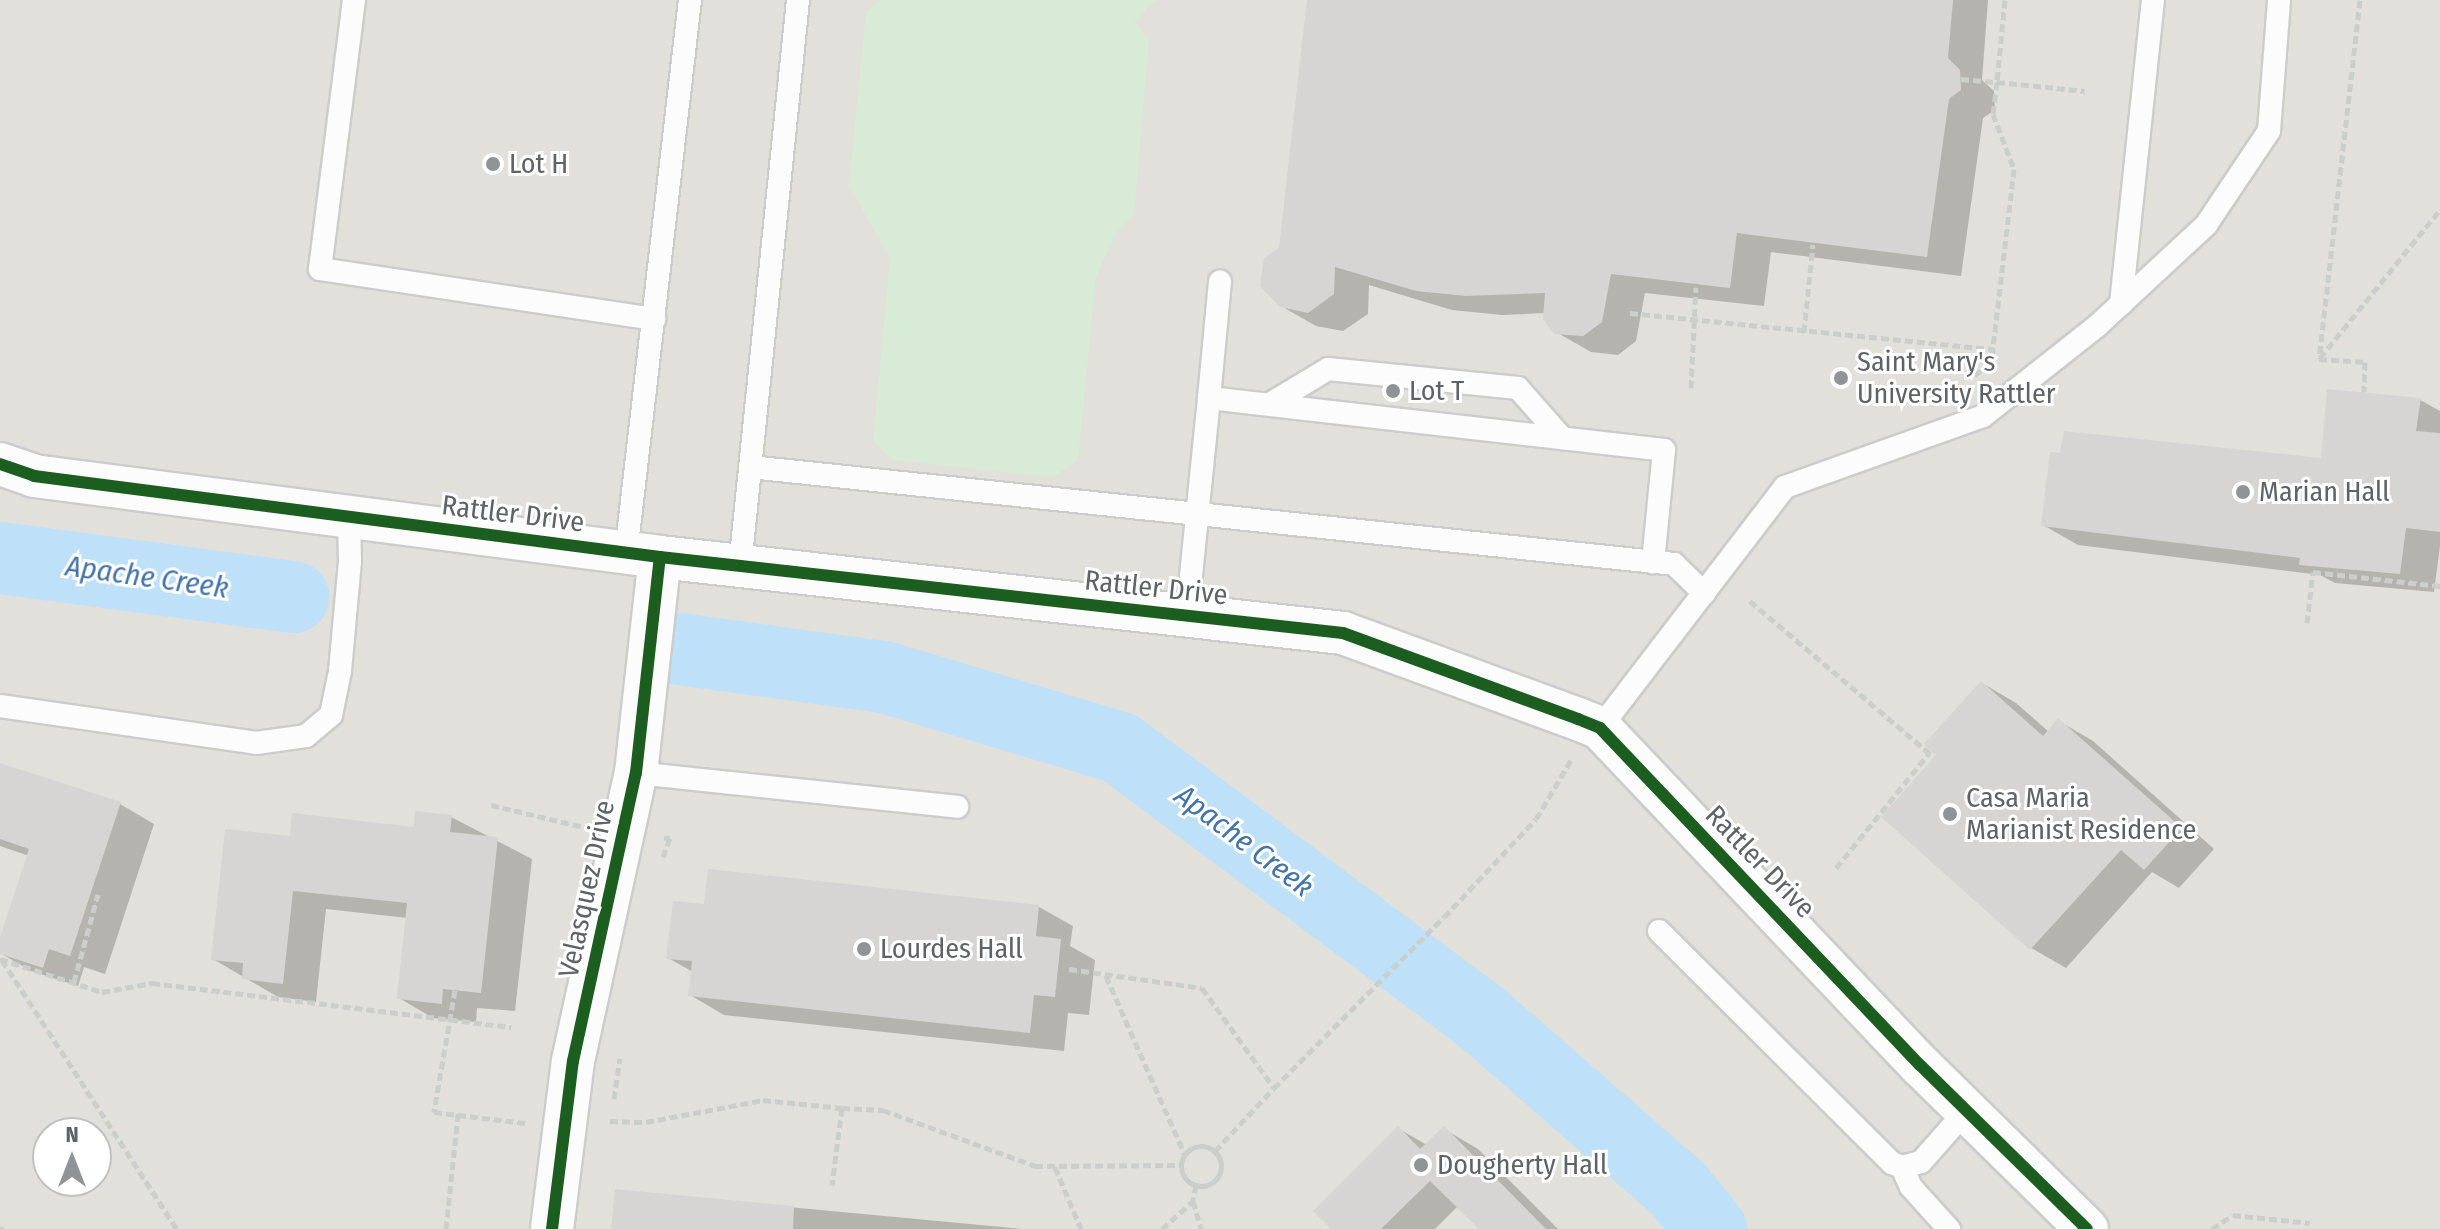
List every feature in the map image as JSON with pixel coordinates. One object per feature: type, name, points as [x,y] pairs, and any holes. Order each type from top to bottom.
[{"type":"street","name":"Rattler Drive","points":[[0,464],[34,476],[643,555],[1343,633],[1589,724],[2087,1229]]},
{"type":"street","name":"Velasquez Drive","points":[[552,1229],[573,1061],[636,773],[643,555]]},
{"type":"lane","points":[[354,0],[320,269],[654,319]]},
{"type":"lane","points":[[643,555],[654,319],[690,0]]},
{"type":"lane","points":[[740,566],[798,0]]},
{"type":"lane","points":[[2121,304],[2153,0]]},
{"type":"lane","points":[[1589,724],[1704,593],[1785,487],[1983,416],[2121,304],[2206,225],[2269,131],[2279,0]]},
{"type":"lane","points":[[1187,615],[1220,282]]},
{"type":"lane","points":[[1270,404],[1328,369],[1518,388],[1562,438]]},
{"type":"lane","points":[[1209,398],[1664,450],[1653,562]]},
{"type":"lane","points":[[750,467],[1674,564],[1704,593]]},
{"type":"lane","points":[[0,706],[256,743],[306,736],[331,715],[340,671],[350,562],[349,517]]},
{"type":"lane","points":[[636,773],[957,807]]},
{"type":"lane","points":[[1659,931],[1892,1163],[1902,1167],[1921,1162],[1967,1110]]},
{"type":"lane","points":[[1902,1167],[1911,1187],[1949,1229]]},
{"type":"path","points":[[1973,376],[1988,369],[1993,349],[2014,169],[1993,114],[2005,0]]},
{"type":"path","points":[[2319,359],[2360,0]]},
{"type":"path","points":[[1961,79],[2085,91]]},
{"type":"path","points":[[2319,359],[2440,210]]},
{"type":"path","points":[[1804,332],[1813,244]]},
{"type":"path","points":[[1691,388],[1696,287]]},
{"type":"path","points":[[1630,313],[1993,349]]},
{"type":"path","points":[[2319,359],[2365,362],[2364,392]]},
{"type":"path","points":[[2307,623],[2313,572],[2440,586]]},
{"type":"path","points":[[1750,601],[1931,754],[1836,868]]},
{"type":"path","points":[[1215,1151],[1536,819],[1571,763],[1589,724]]},
{"type":"path","points":[[74,982],[98,894]]},
{"type":"path","points":[[0,962],[102,992],[152,983],[511,1027]]},
{"type":"path","points":[[0,962],[177,1229]]},
{"type":"path","points":[[1069,969],[1202,988],[1274,1088]]},
{"type":"path","points":[[1105,976],[1185,1155]]},
{"type":"path","points":[[455,990],[434,1112],[532,1123]]},
{"type":"path","points":[[610,1124],[646,1122],[763,1100],[883,1110],[1035,1166],[1181,1165]]},
{"type":"path","points":[[832,1185],[842,1108]]},
{"type":"path","points":[[446,1229],[458,1114]]},
{"type":"path","points":[[1205,1146],[1215,1151],[1221,1163],[1219,1176],[1209,1185],[1196,1185],[1185,1178],[1181,1165],[1185,1155],[1194,1147],[1205,1146]]},
{"type":"path","points":[[1055,1167],[1081,1229]]},
{"type":"path","points":[[1196,1185],[1193,1201],[1201,1229]]},
{"type":"path","points":[[1162,1229],[1193,1201]]},
{"type":"path","points":[[2212,1229],[2233,1215],[2310,1223]]},
{"type":"shaded area","points":[[0,0],[2440,0],[2440,1229],[0,1229]]},
{"type":"green space","points":[[882,0],[1156,0],[1134,21],[1149,39],[1134,215],[1116,233],[1096,277],[1078,460],[1053,477],[892,460],[873,440],[890,258],[849,186],[866,12]]},
{"type":"building","points":[[1307,0],[1953,0],[1948,58],[1960,70],[1961,90],[1949,99],[1927,257],[1737,233],[1730,288],[1611,274],[1602,322],[1583,336],[1554,334],[1543,319],[1545,293],[1466,296],[1416,291],[1335,267],[1334,294],[1308,313],[1280,307],[1260,286],[1264,258],[1279,248]]},
{"type":"building","name":"Marian Hall","points":[[2327,389],[2421,398],[2416,431],[2440,433],[2440,532],[2406,528],[2400,574],[2299,565],[2300,558],[2041,526],[2050,452],[2060,453],[2064,431],[2321,458]]},
{"type":"building","name":"Casa Maria Marianist Residence","points":[[1981,681],[2043,736],[2058,718],[2182,828],[2144,870],[2121,850],[2030,950],[1881,817],[1936,755],[1924,744]]},
{"type":"building","points":[[0,763],[121,802],[70,956],[49,949],[43,968],[0,954],[0,937],[29,849],[0,839]]},
{"type":"building","points":[[415,811],[452,815],[450,832],[498,837],[481,993],[443,989],[442,1004],[397,999],[407,903],[293,891],[283,984],[242,979],[243,963],[211,960],[225,829],[290,836],[292,813],[414,827]]},
{"type":"building","name":"Lourdes Hall","points":[[708,869],[1039,905],[1036,936],[1061,939],[1055,997],[1034,995],[1030,1033],[688,996],[692,961],[666,959],[673,901],[704,904]]},
{"type":"building","name":"Dougherty Hall","points":[[1398,1126],[1420,1149],[1444,1126],[1546,1229],[1479,1229],[1430,1181],[1381,1229],[1331,1229],[1313,1211]]},
{"type":"building","points":[[615,1189],[794,1206],[793,1229],[611,1229]]},
{"type":"waterway","name":"Apache Creek","points":[[0,558],[293,597]]},
{"type":"waterway","name":"Apache Creek","points":[[679,649],[884,677],[1120,748],[1481,1017],[1678,1189],[1711,1229]]},
{"type":"cycle path","points":[[0,464],[34,476],[660,557],[1343,633],[1578,719],[1600,728],[1920,1065],[2087,1229]]},
{"type":"cycle path","points":[[552,1229],[573,1061],[636,773],[660,557]]},
{"type":"place","name":"Lot H","points":[[493,164]]},
{"type":"place","name":"Saint Mary's University Rattler","points":[[1841,378]]},
{"type":"place","name":"Lot T","points":[[1393,391]]},
{"type":"place","name":"Marian Hall","points":[[2243,492]]},
{"type":"place","name":"Casa Maria Marianist Residence","points":[[1950,814]]},
{"type":"place","name":"Lourdes Hall","points":[[864,949]]},
{"type":"place","name":"Dougherty Hall","points":[[1421,1165]]}]
